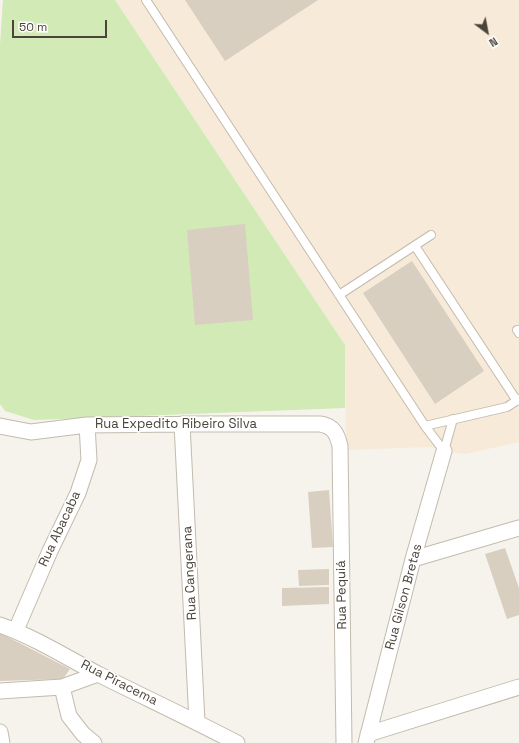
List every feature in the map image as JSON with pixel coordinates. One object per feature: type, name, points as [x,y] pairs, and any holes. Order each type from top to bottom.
[{"type":"street","name":"Rua Cangerana","points":[[182,424],[197,722]]},
{"type":"street","name":"Rua Expedito Ribeiro Silva","points":[[0,426],[31,432],[87,425],[320,424],[326,425],[333,430],[338,437],[340,446]]},
{"type":"street","name":"Rua Abacaba","points":[[16,630],[50,551],[78,493],[89,460],[87,425]]},
{"type":"street","name":"Rua Pequiá","points":[[340,446],[344,743]]},
{"type":"street","name":"Rua Gilson Bretas","points":[[367,738],[413,559],[444,451]]},
{"type":"street","points":[[413,559],[519,528]]},
{"type":"street","name":"Rua Piracema","points":[[0,624],[16,630],[98,674],[237,743]]},
{"type":"street","points":[[0,691],[62,687],[98,674]]},
{"type":"street","points":[[62,687],[69,716],[83,734],[94,743]]},
{"type":"street","points":[[367,738],[519,687]]},
{"type":"street","points":[[0,732],[2,743]]},
{"type":"lane","points":[[146,0],[425,426],[444,451]]},
{"type":"lane","points":[[339,295],[431,235]]},
{"type":"lane","points":[[415,246],[518,400],[507,407],[425,426]]},
{"type":"lane","points":[[444,451],[453,419]]},
{"type":"shaded area","points":[[115,0],[519,0],[519,442],[465,454],[429,447],[346,450],[345,345]]},
{"type":"green space","points":[[3,0],[115,0],[345,345],[345,408],[34,420],[5,411],[0,404],[0,45]]},
{"type":"building","points":[[185,0],[318,0],[225,61]]},
{"type":"building","points":[[245,224],[253,320],[195,325],[187,230]]},
{"type":"building","points":[[412,261],[484,371],[435,404],[363,293]]},
{"type":"building","points":[[329,490],[333,547],[312,548],[308,492]]},
{"type":"building","points":[[505,548],[519,588],[519,615],[507,619],[485,554]]},
{"type":"building","points":[[329,569],[329,585],[299,586],[298,570]]},
{"type":"building","points":[[329,587],[329,604],[282,606],[282,588]]},
{"type":"building","points":[[0,633],[70,669],[63,679],[0,681]]}]
